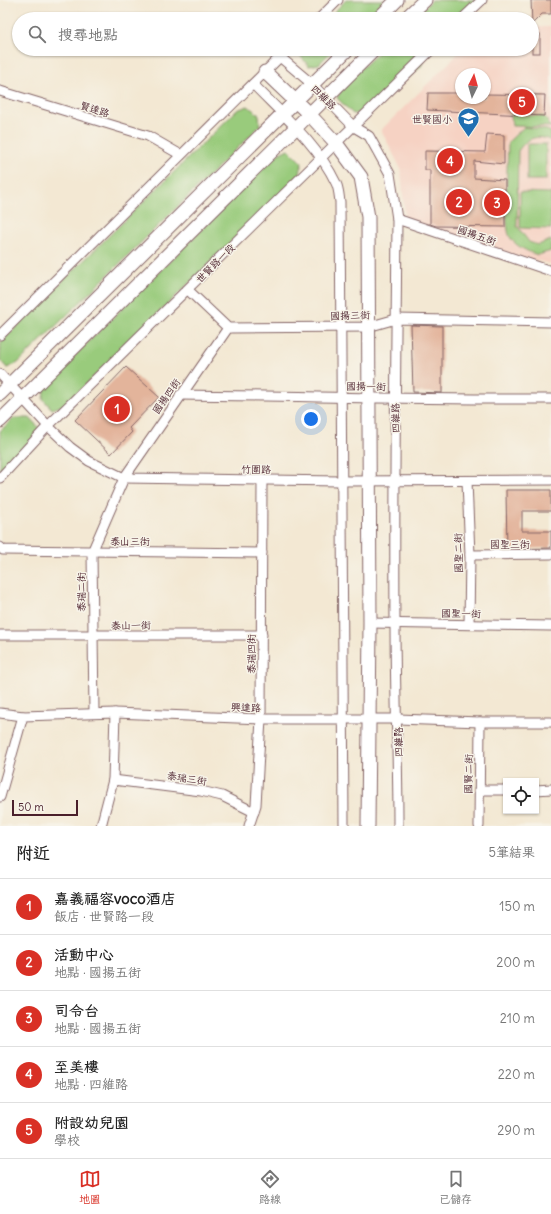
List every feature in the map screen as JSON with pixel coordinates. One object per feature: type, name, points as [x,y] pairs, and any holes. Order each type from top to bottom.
[{"type":"street","points":[[326,12],[338,0]]},
{"type":"street","points":[[385,12],[397,0]]},
{"type":"street","points":[[412,12],[425,0]]},
{"type":"street","points":[[469,12],[482,0]]},
{"type":"street","points":[[0,394],[341,56]]},
{"type":"street","points":[[0,421],[368,56]]},
{"type":"street","name":"世賢路一段","points":[[0,478],[48,426],[425,56]]},
{"type":"street","points":[[0,335],[280,57]]},
{"type":"street","name":"四維路","points":[[280,57],[312,84],[354,127],[369,136],[390,174],[397,219],[394,398],[396,480],[395,623],[398,719],[398,826]]},
{"type":"street","points":[[265,72],[309,114],[336,143],[361,177],[368,217],[368,480],[370,623],[368,826]]},
{"type":"street","points":[[253,84],[321,158],[337,184],[340,202],[344,826]]},
{"type":"street","name":"賢達路","points":[[0,91],[148,136],[181,155]]},
{"type":"street","name":"國揚五街","points":[[397,219],[551,271]]},
{"type":"street","points":[[188,290],[228,328]]},
{"type":"street","name":"國揚三街","points":[[228,328],[368,327],[396,319],[551,322]]},
{"type":"street","name":"國揚四街","points":[[124,478],[180,395],[228,328]]},
{"type":"street","name":"竹圍路","points":[[0,374],[24,398],[48,426],[89,461],[124,478],[341,481],[551,480]]},
{"type":"street","name":"國揚一街","points":[[180,395],[368,397],[450,400],[551,399]]},
{"type":"street","name":"泰瑞二街","points":[[94,713],[92,552],[124,478]]},
{"type":"street","name":"泰瑞四街","points":[[249,826],[256,805],[261,718],[262,480]]},
{"type":"street","name":"國聖二街","points":[[467,481],[470,555],[469,624]]},
{"type":"street","name":"泰山三街","points":[[1,550],[262,553]]},
{"type":"street","name":"國聖三街","points":[[470,555],[551,554]]},
{"type":"street","name":"國聖一街","points":[[370,623],[551,626]]},
{"type":"street","name":"泰山一街","points":[[0,635],[262,635]]},
{"type":"street","name":"興達路","points":[[0,713],[23,716],[115,713],[261,718],[551,722]]},
{"type":"street","points":[[101,826],[112,780],[115,713]]},
{"type":"street","points":[[0,797],[23,716]]},
{"type":"street","name":"國賢二街","points":[[479,826],[480,722]]},
{"type":"street","name":"泰瑞三街","points":[[112,780],[202,791],[222,796],[254,812]]},
{"type":"street","points":[[539,790],[551,789]]},
{"type":"street","points":[[479,790],[503,790]]},
{"type":"shaded area","name":"世賢國小","points":[[539,27],[551,27],[551,264],[510,254],[405,218],[401,169],[381,130],[456,56],[539,56]]},
{"type":"green space","points":[[346,0],[384,0],[372,12],[334,12]]},
{"type":"green space","points":[[432,0],[476,0],[464,12],[420,12]]},
{"type":"green space","points":[[300,56],[327,56],[319,64],[309,66]]},
{"type":"green space","points":[[375,56],[425,56],[421,67],[364,112],[353,114],[337,98],[344,85]]},
{"type":"green space","points":[[248,106],[259,115],[260,126],[18,363],[7,368],[0,360],[1,342],[237,110]]},
{"type":"green space","points":[[511,114],[544,116],[551,127],[512,126]]},
{"type":"green space","points":[[524,127],[547,130],[551,132],[551,141],[537,137],[532,138],[528,140],[518,151],[517,226],[529,242],[538,245],[551,240],[551,251],[538,255],[515,243],[510,237],[508,230],[506,191],[508,142]]},
{"type":"green space","points":[[527,144],[546,144],[546,180],[527,180]]},
{"type":"green space","points":[[288,149],[302,163],[300,174],[65,405],[52,409],[43,399],[45,385],[278,154]]},
{"type":"green space","points":[[520,192],[551,193],[551,229],[520,228]]},
{"type":"green space","points":[[14,418],[30,418],[39,428],[32,439],[0,471],[0,431]]},
{"type":"building","points":[[531,0],[551,0],[551,14],[542,14],[539,17],[539,12],[532,12]]},
{"type":"building","points":[[539,34],[540,34],[539,53]]},
{"type":"building","points":[[428,93],[455,93],[455,104],[491,104],[491,94],[545,95],[544,116],[427,110]]},
{"type":"building","points":[[487,134],[504,135],[504,164],[474,161],[474,178],[505,180],[505,227],[436,226],[430,224],[430,170],[425,170],[425,151],[485,152]]},
{"type":"building","points":[[411,325],[442,326],[442,393],[413,392]]},
{"type":"building","points":[[126,367],[159,397],[129,428],[132,432],[111,454],[75,420]]},
{"type":"building","points":[[506,490],[551,490],[551,511],[522,511],[522,531],[551,531],[551,548],[507,549]]},
{"type":"place","name":"附設幼兒園","points":[[522,102]]},
{"type":"place","name":"世賢國小","points":[[468,138]]},
{"type":"place","name":"至美樓","points":[[450,161]]},
{"type":"place","name":"活動中心","points":[[459,202]]},
{"type":"place","name":"司令台","points":[[497,203]]},
{"type":"place","name":"嘉義福容voco酒店","points":[[117,409]]}]
